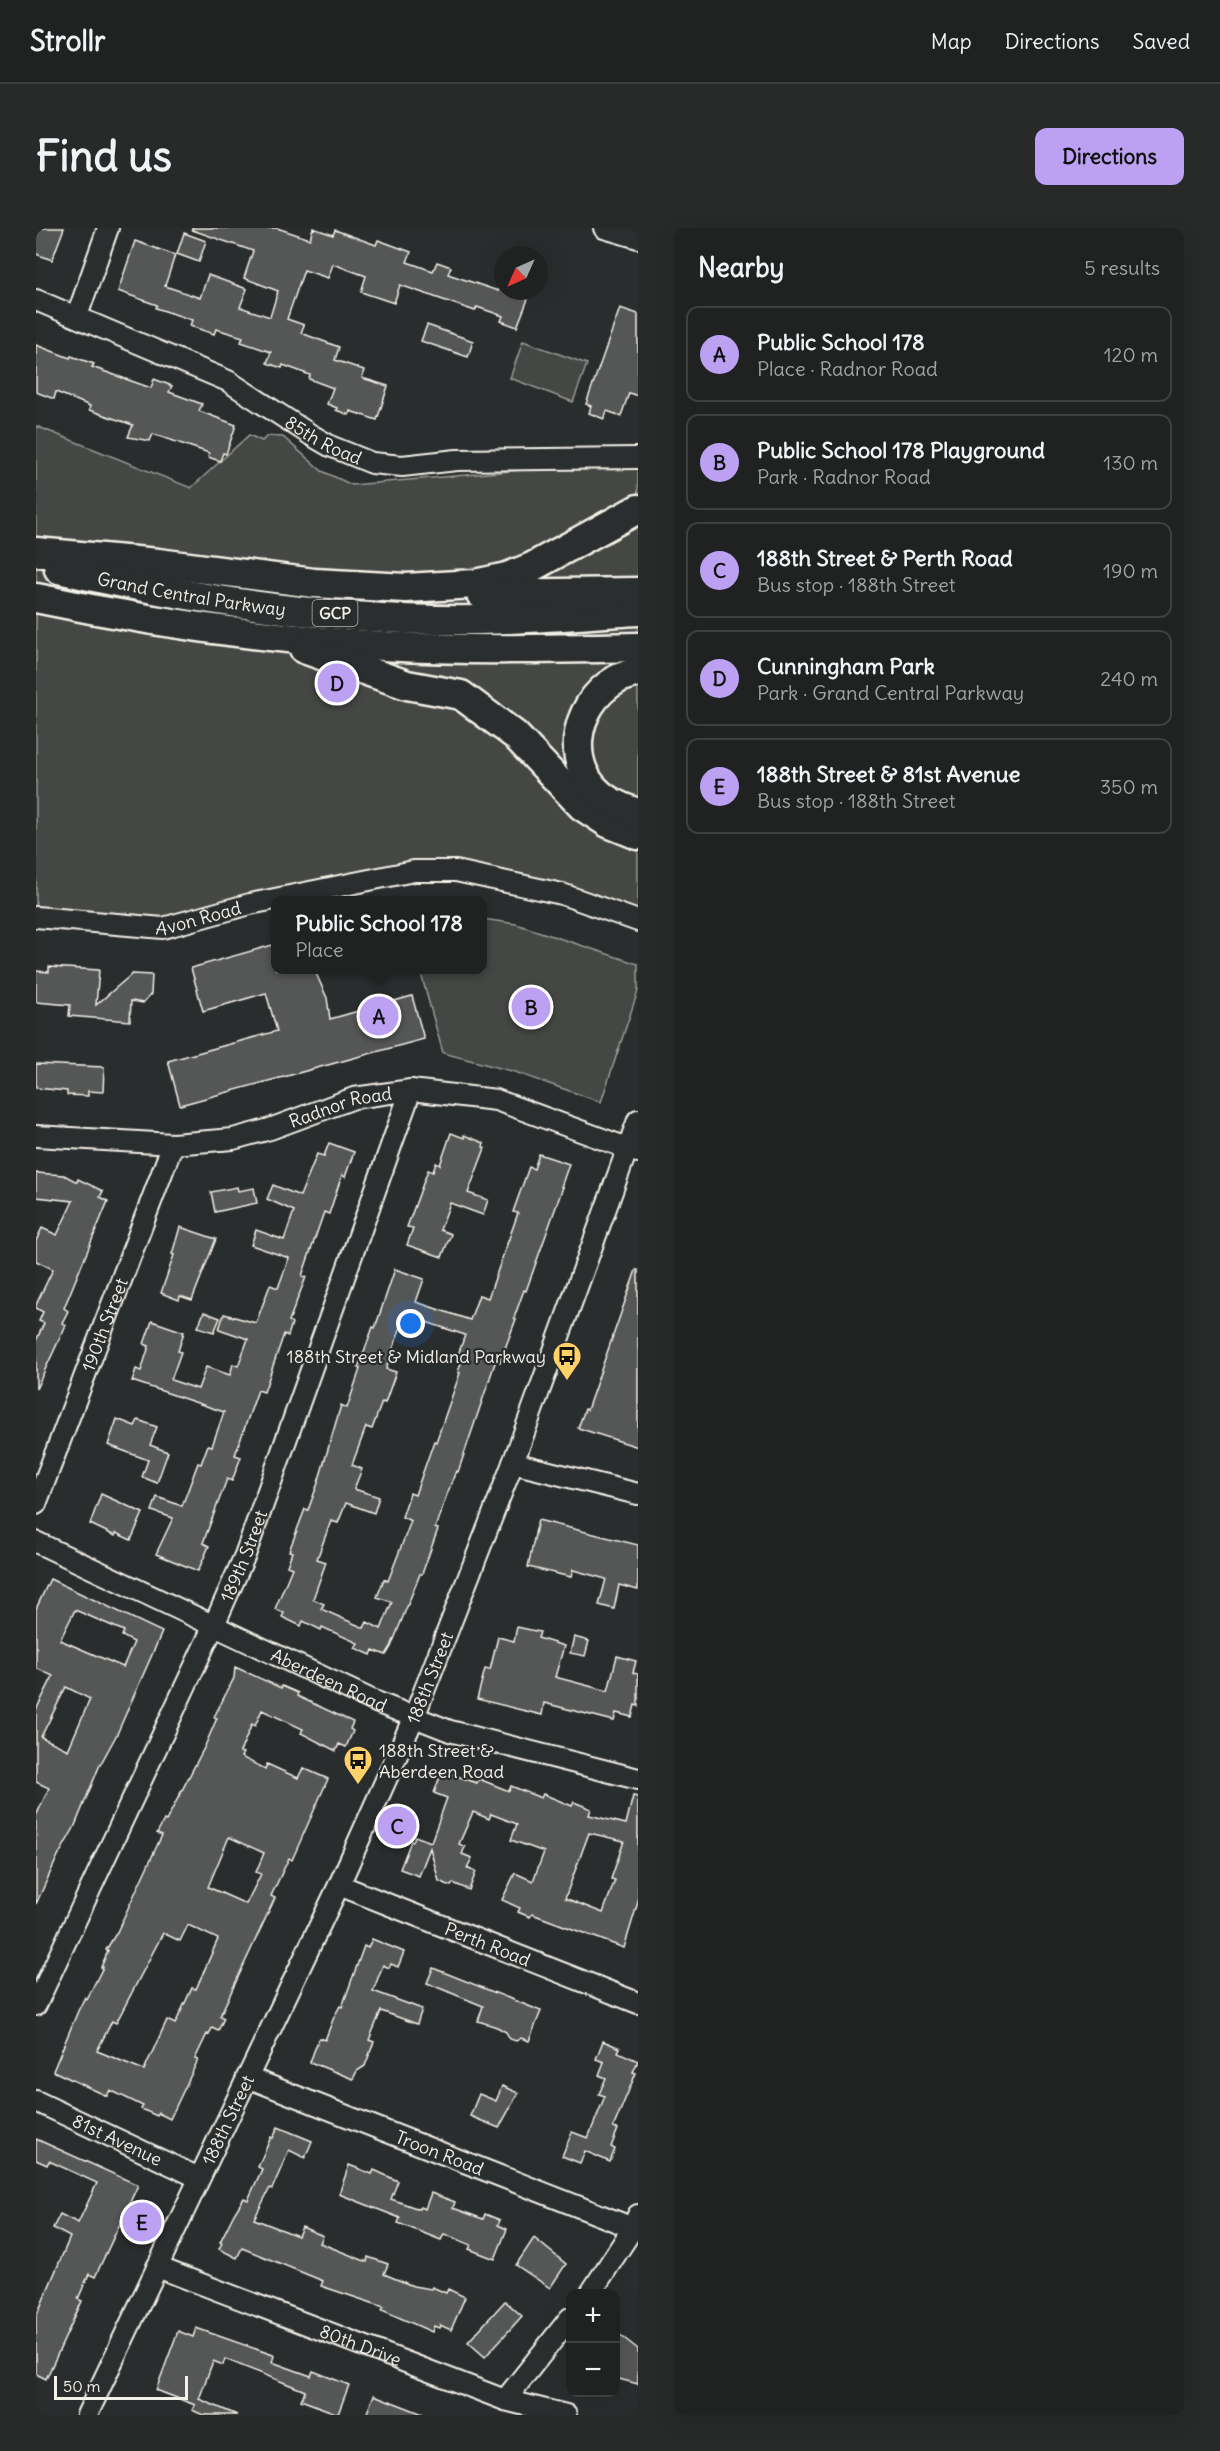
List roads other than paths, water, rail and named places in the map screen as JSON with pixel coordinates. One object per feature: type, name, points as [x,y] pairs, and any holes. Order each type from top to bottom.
[{"type":"highway","points":[[406,588],[476,584],[507,577],[532,567],[638,509]]},
{"type":"highway","points":[[36,552],[158,563],[271,579],[495,594],[638,592]]},
{"type":"highway","name":"Grand Central Parkway","points":[[36,564],[156,589],[283,608],[349,614],[478,620],[638,611]]},
{"type":"highway","name":"Grand Central Parkway","points":[[36,598],[132,618],[263,635],[382,646],[489,650],[638,647]]},
{"type":"highway","points":[[263,635],[407,685],[461,695],[515,735],[582,806],[608,824],[638,835]]},
{"type":"highway","points":[[638,672],[617,679],[602,690],[590,704],[577,738],[581,765],[597,790],[607,800],[638,813]]},
{"type":"street","points":[[77,316],[108,228]]},
{"type":"street","points":[[604,228],[638,238]]},
{"type":"street","name":"85th Road","points":[[36,300],[228,381],[310,435],[372,463],[402,466],[457,460],[638,458]]},
{"type":"street","name":"Avon Road","points":[[290,896],[414,871],[456,871],[562,894],[638,921]]},
{"type":"street","name":"Avon Road","points":[[36,917],[163,928],[271,900]]},
{"type":"street","name":"Radnor Road","points":[[36,1136],[172,1144],[233,1139],[270,1129],[354,1098],[411,1090],[496,1100],[633,1150]]},
{"type":"street","name":"189th Street","points":[[36,2005],[245,1555],[411,1090]]},
{"type":"street","name":"188th Street","points":[[87,2415],[339,1885],[414,1717],[633,1150],[638,1120]]},
{"type":"street","name":"190th Street","points":[[36,1504],[172,1144]]},
{"type":"street","points":[[513,1463],[638,1494]]},
{"type":"street","name":"Aberdeen Road","points":[[36,1542],[376,1702],[414,1717],[450,1731],[638,1779]]},
{"type":"street","name":"Perth Road","points":[[339,1885],[638,2003]]},
{"type":"street","name":"Troon Road","points":[[247,2077],[636,2222]]},
{"type":"street","name":"81st Avenue","points":[[36,2101],[199,2178]]},
{"type":"street","points":[[593,2289],[636,2222]]},
{"type":"street","name":"80th Drive","points":[[157,2267],[505,2400],[566,2415]]},
{"type":"street","points":[[505,2400],[566,2323]]},
{"type":"place","name":"Cunningham Park","points":[[337,683]]},
{"type":"place","name":"Public School 178 Playground","points":[[531,1007]]},
{"type":"place","name":"Public School 178","points":[[379,1016]]},
{"type":"place","name":"188th Street & Midland Parkway","points":[[567,1382]]},
{"type":"place","name":"188th Street & Aberdeen Road","points":[[358,1786]]},
{"type":"place","name":"188th Street & Perth Road","points":[[397,1826]]},
{"type":"place","name":"188th Street & 81st Avenue","points":[[142,2222]]}]
